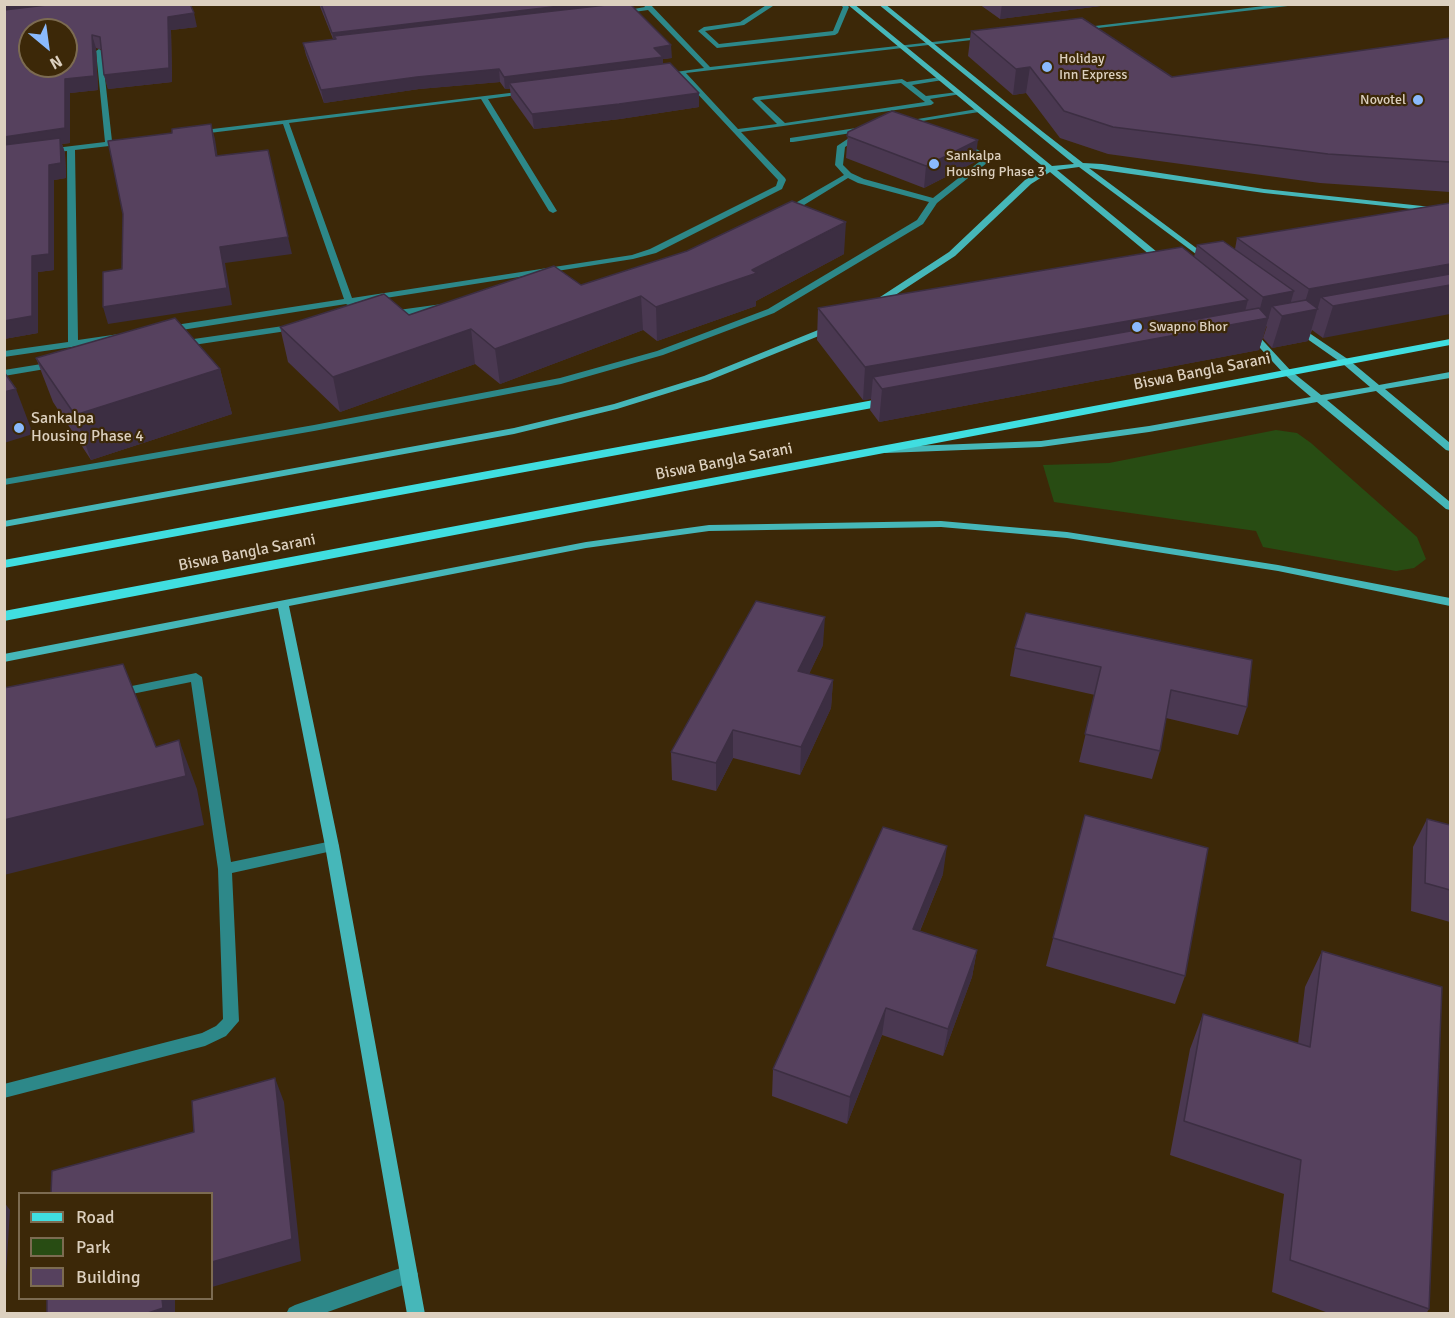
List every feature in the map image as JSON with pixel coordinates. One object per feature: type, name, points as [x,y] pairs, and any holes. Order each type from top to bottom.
[{"type":"main road","points":[[1287,324],[1316,321]]},
{"type":"main road","name":"Biswa Bangla Sarani","points":[[4,616],[1450,342]]},
{"type":"main road","name":"Biswa Bangla Sarani","points":[[4,564],[902,399]]},
{"type":"street","points":[[772,4],[742,24],[701,31],[717,46],[728,49],[835,33],[846,7],[842,4]]},
{"type":"street","points":[[850,4],[977,111],[1170,266]]},
{"type":"street","points":[[881,4],[1080,165],[1220,270]]},
{"type":"street","points":[[1074,29],[1302,4]]},
{"type":"street","points":[[614,12],[648,6],[708,68]]},
{"type":"street","points":[[657,75],[990,38]]},
{"type":"street","points":[[99,51],[109,144]]},
{"type":"street","points":[[736,58],[742,64]]},
{"type":"street","points":[[154,332],[633,257],[653,251],[779,187],[782,180],[681,72]]},
{"type":"street","points":[[906,84],[941,79]]},
{"type":"street","points":[[735,131],[783,125],[931,103],[902,81],[755,99],[783,125]]},
{"type":"street","points":[[191,133],[530,92]]},
{"type":"street","points":[[924,98],[958,94]]},
{"type":"street","points":[[484,98],[553,211]]},
{"type":"street","points":[[890,124],[977,111]]},
{"type":"street","points":[[931,118],[932,130]]},
{"type":"street","points":[[285,121],[350,303]]},
{"type":"street","points":[[793,140],[870,127],[841,146],[839,165],[848,175],[861,181],[934,201]]},
{"type":"street","points":[[38,152],[133,141]]},
{"type":"street","points":[[4,482],[302,430],[561,381],[660,353],[771,311],[920,222],[934,201],[989,158],[952,141]]},
{"type":"street","points":[[71,148],[73,343]]},
{"type":"street","points":[[865,310],[952,254],[1028,182],[1050,169],[1080,165],[1330,199],[1450,211]]},
{"type":"street","points":[[784,213],[805,203],[848,175]]},
{"type":"street","points":[[381,315],[452,305]]},
{"type":"street","points":[[4,524],[514,431],[594,412],[707,378],[847,320]]},
{"type":"street","points":[[1287,324],[1346,362],[1450,448]]},
{"type":"street","points":[[169,346],[310,325]]},
{"type":"street","points":[[1250,332],[1288,373],[1450,507]]},
{"type":"street","points":[[4,354],[130,335]]},
{"type":"street","points":[[4,373],[63,363]]},
{"type":"street","points":[[872,451],[1041,444],[1149,429],[1321,400],[1450,375]]},
{"type":"street","points":[[4,657],[586,544],[709,528],[904,524],[987,528],[1079,537],[1278,568],[1450,602]]},
{"type":"street","points":[[283,604],[332,846],[416,1314]]},
{"type":"street","points":[[4,1091],[205,1039],[221,1031],[231,1021],[225,869],[195,677],[108,695]]},
{"type":"street","points":[[225,869],[332,846]]},
{"type":"street","points":[[296,1314],[409,1274]]},
{"type":"green space","points":[[1276,430],[1297,433],[1311,443],[1417,537],[1426,559],[1414,568],[1396,571],[1263,547],[1256,531],[1054,502],[1043,465],[1109,463]]},
{"type":"building","points":[[55,4],[190,4],[194,13],[168,17],[169,68],[104,75],[100,37],[92,35],[94,76],[78,78],[78,18],[18,18],[18,78],[75,78],[65,79],[65,128],[4,137],[4,10]]},
{"type":"building","points":[[321,4],[577,4],[332,33]]},
{"type":"building","points":[[630,4],[671,45],[654,48],[663,57],[504,77],[499,69],[321,90],[303,43],[336,39],[334,36]]},
{"type":"building","points":[[1082,18],[1172,77],[1450,38],[1450,162],[1328,154],[1113,127],[1064,111],[1030,67],[1016,69],[971,31]]},
{"type":"building","points":[[670,63],[699,93],[532,114],[509,83]]},
{"type":"building","points":[[892,111],[978,140],[926,166],[847,136],[848,132]]},
{"type":"building","points":[[211,124],[216,156],[268,150],[288,237],[220,247],[227,288],[103,307],[103,272],[122,269],[123,214],[108,141],[172,133],[172,129]]},
{"type":"building","points":[[60,138],[61,163],[49,165],[49,254],[32,256],[32,316],[4,321],[4,145]]},
{"type":"building","points":[[792,201],[846,222],[752,270],[757,273],[656,307],[641,296],[495,349],[471,329],[333,377],[280,327],[384,294],[409,315],[554,266],[581,285],[687,251]]},
{"type":"building","points":[[1450,203],[1450,264],[1309,289],[1237,238]]},
{"type":"building","points":[[1223,241],[1294,291],[1263,297],[1197,245]]},
{"type":"building","points":[[1182,247],[1248,300],[865,367],[818,308]]},
{"type":"building","points":[[1450,274],[1450,285],[1333,306],[1321,297]]},
{"type":"building","points":[[1306,300],[1318,309],[1282,316],[1272,306]]},
{"type":"building","points":[[1259,308],[1268,318],[882,389],[873,377]]},
{"type":"building","points":[[175,318],[220,369],[75,415],[36,358]]},
{"type":"building","points":[[4,372],[16,389],[4,392]]},
{"type":"building","points":[[756,601],[825,617],[798,671],[833,680],[801,747],[733,730],[716,763],[671,752]]},
{"type":"building","points":[[1026,613],[1252,660],[1247,707],[1171,690],[1160,751],[1085,734],[1101,667],[1015,648]]},
{"type":"building","points":[[123,664],[156,747],[179,740],[186,776],[4,820],[4,688]]},
{"type":"building","points":[[1085,815],[1208,848],[1185,976],[1053,938]]},
{"type":"building","points":[[1427,819],[1450,825],[1450,890],[1425,883]]},
{"type":"building","points":[[883,827],[947,846],[913,929],[977,950],[948,1029],[886,1008],[850,1097],[773,1069]]},
{"type":"building","points":[[1322,951],[1442,987],[1429,1309],[1290,1260],[1301,1160],[1184,1121],[1203,1014],[1310,1047]]},
{"type":"building","points":[[275,1078],[292,1239],[213,1262],[213,1192],[51,1192],[52,1171],[194,1132],[192,1101]]},
{"type":"building","points":[[47,1300],[162,1300],[163,1308],[145,1314],[47,1314]]},
{"type":"place","name":"Holiday Inn Express","points":[[1047,67]]},
{"type":"place","name":"Novotel","points":[[1418,100]]},
{"type":"place","name":"Sankalpa Housing Phase 3","points":[[934,164]]},
{"type":"place","name":"Swapno Bhor","points":[[1137,327]]},
{"type":"place","name":"Sankalpa Housing Phase 4","points":[[19,428]]}]
